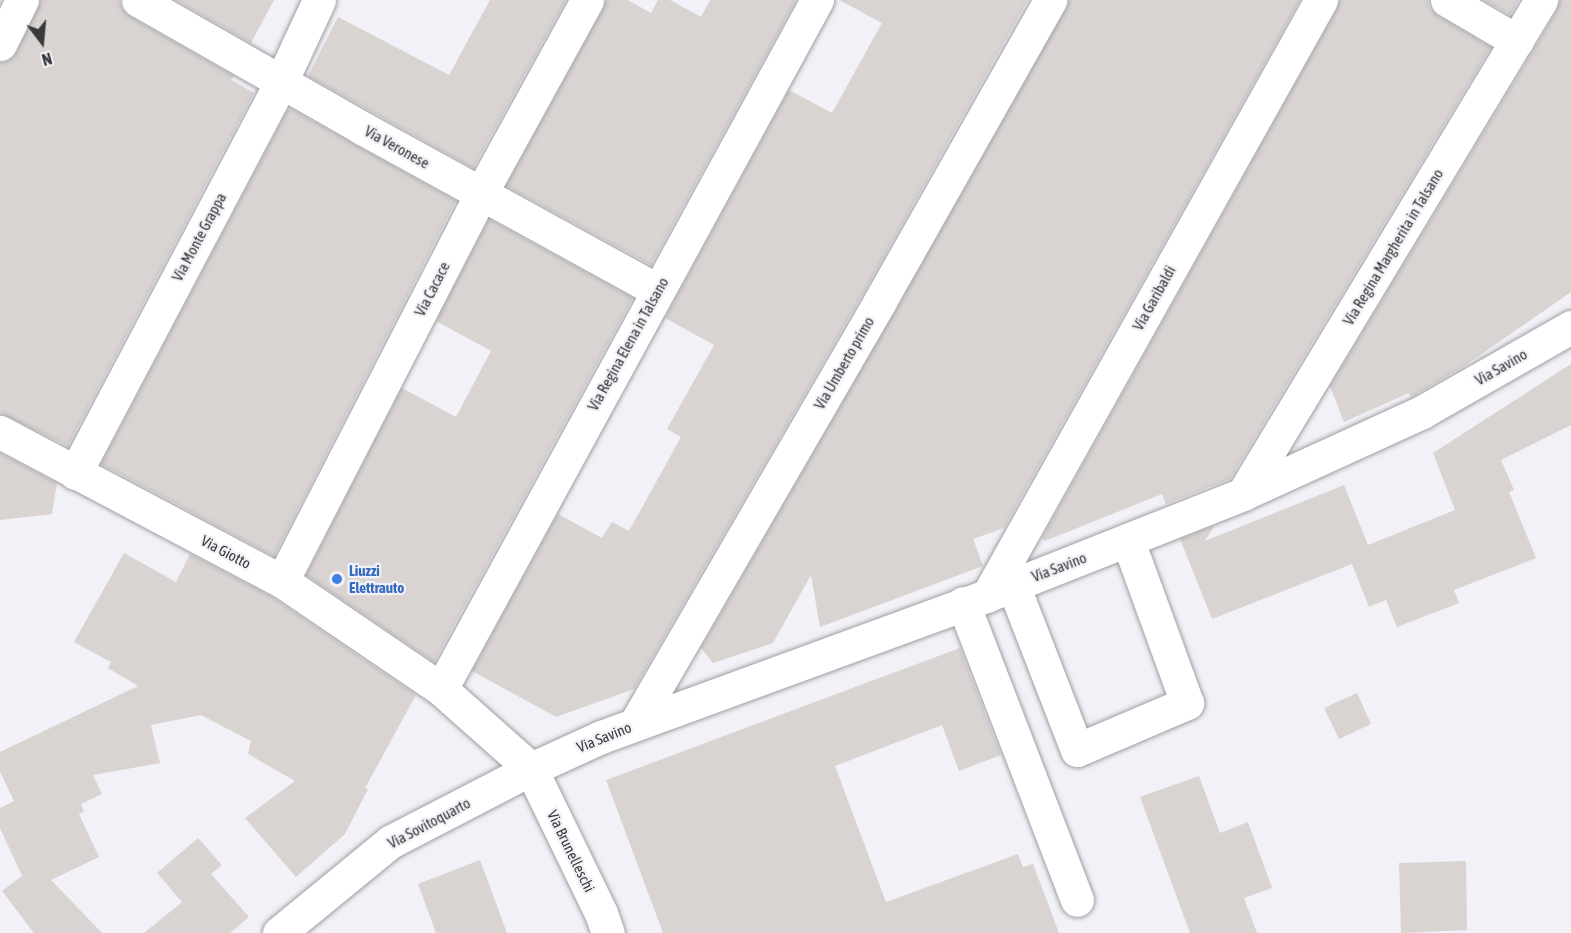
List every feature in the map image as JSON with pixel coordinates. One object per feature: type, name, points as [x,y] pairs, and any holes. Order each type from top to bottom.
[{"type":"street","points":[[0,44],[22,0]]},
{"type":"street","name":"Via Veronese","points":[[138,0],[281,82],[657,290]]},
{"type":"street","name":"Via Monte Grappa","points":[[75,473],[281,82],[318,0]]},
{"type":"street","name":"Via Cacace","points":[[282,581],[481,193],[587,0]]},
{"type":"street","name":"Via Regina Elena in Talsano","points":[[441,688],[817,0]]},
{"type":"street","name":"Via Umberto primo","points":[[635,724],[880,301],[1050,0]]},
{"type":"street","name":"Via Garibaldi","points":[[988,594],[1321,0]]},
{"type":"street","points":[[1447,0],[1517,41]]},
{"type":"street","name":"Via Regina Margherita in Talsano","points":[[1243,494],[1541,0]]},
{"type":"street","name":"Via Savino","points":[[531,770],[635,724],[988,594],[1243,494],[1422,412],[1571,327]]},
{"type":"street","name":"Via Giotto","points":[[0,432],[282,581],[441,688],[531,770]]},
{"type":"street","points":[[988,594],[1077,750],[1187,703],[1128,541]]},
{"type":"street","points":[[988,594],[1077,900]]},
{"type":"street","name":"Via Sovitoquarto","points":[[279,933],[390,842],[531,770]]},
{"type":"street","name":"Via Brunelleschi","points":[[531,770],[601,913],[608,933]]},
{"type":"building","points":[[41,0],[119,0],[122,9],[129,16],[234,76],[231,80],[254,93],[68,446],[0,413],[0,63],[10,60],[17,52]]},
{"type":"building","points":[[176,0],[274,0],[251,43]]},
{"type":"building","points":[[490,0],[566,0],[473,168],[308,76],[338,17],[449,75]]},
{"type":"building","points":[[606,0],[628,0],[651,13],[658,0],[670,0],[701,17],[710,0],[796,0],[651,265],[506,186]]},
{"type":"building","points":[[839,0],[1028,0],[864,292],[634,689],[556,717],[472,671],[558,514],[602,538],[612,522],[629,531],[681,437],[667,429],[714,345],[665,318],[789,90],[832,113],[882,23]]},
{"type":"building","points":[[1069,0],[1300,0],[1004,528],[973,539],[983,566],[820,627],[811,575],[773,643],[713,663],[701,648],[896,310]]},
{"type":"building","points":[[1340,0],[1428,0],[1430,9],[1438,16],[1491,47],[1230,479],[1166,504],[1162,494],[1045,541],[1042,538]]},
{"type":"building","points":[[1484,0],[1519,0],[1510,15]]},
{"type":"building","points":[[1560,0],[1571,0],[1571,292],[1463,367],[1411,397],[1409,393],[1344,422],[1330,386],[1533,51],[1557,10]]},
{"type":"building","points":[[291,109],[456,201],[274,556],[101,464],[287,111]]},
{"type":"building","points":[[489,219],[633,298],[434,662],[306,575],[402,388],[456,417],[491,351],[436,321]]},
{"type":"building","points":[[1571,364],[1571,425],[1501,460],[1514,490],[1509,492],[1536,558],[1454,590],[1459,603],[1397,627],[1386,600],[1369,607],[1352,564],[1212,619],[1180,539],[1214,526],[1205,541],[1344,485],[1368,545],[1455,510],[1433,453]]},
{"type":"building","points":[[0,453],[57,483],[52,514],[0,520]]},
{"type":"building","points":[[124,553],[176,582],[190,554],[272,597],[416,695],[365,788],[368,789],[345,834],[296,877],[245,818],[295,781],[248,754],[251,741],[201,715],[151,725],[160,763],[93,775],[102,794],[81,804],[84,812],[79,814],[99,857],[51,880],[102,933],[34,933],[2,891],[22,876],[0,828],[0,808],[14,801],[0,772],[0,752],[138,686],[108,668],[111,662],[74,642]]},
{"type":"building","points":[[960,648],[1001,755],[959,771],[942,725],[835,766],[886,902],[1018,854],[1023,867],[1033,864],[1059,933],[663,933],[606,780]]},
{"type":"building","points":[[1357,693],[1371,724],[1339,739],[1324,708]]},
{"type":"building","points":[[1199,776],[1220,833],[1248,822],[1272,888],[1244,898],[1257,933],[1190,933],[1140,797]]},
{"type":"building","points":[[198,838],[222,865],[211,874],[249,917],[230,933],[144,933],[182,902],[157,873]]},
{"type":"building","points":[[480,860],[507,933],[436,933],[418,884]]},
{"type":"building","points":[[1466,861],[1467,930],[1401,933],[1399,863]]},
{"type":"place","name":"Liuzzi Elettrauto","points":[[337,579]]}]
